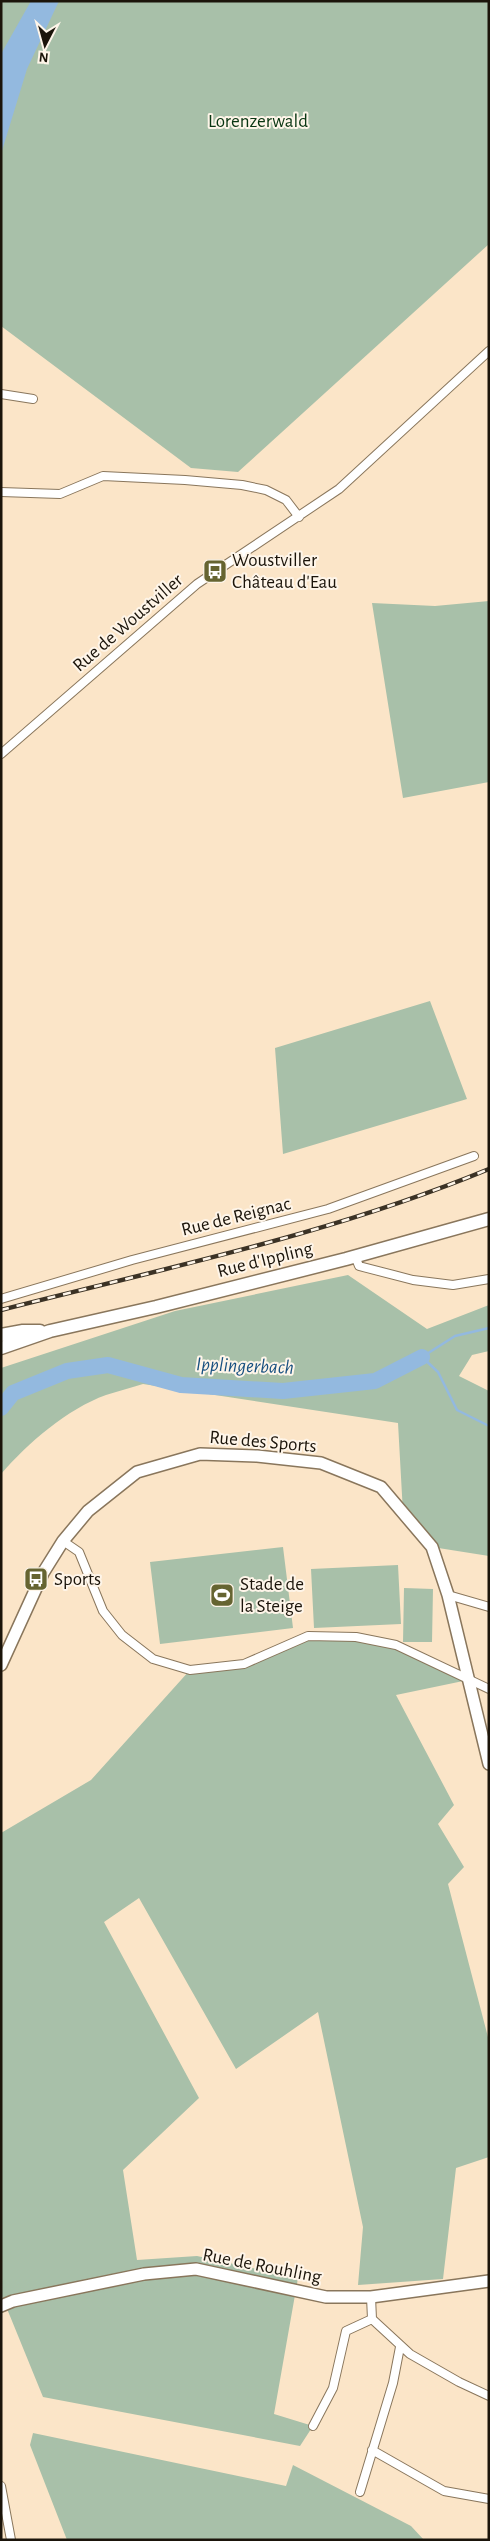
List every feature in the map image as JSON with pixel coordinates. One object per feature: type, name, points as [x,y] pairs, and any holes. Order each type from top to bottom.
[{"type":"main road","name":"Rue d'Ippling","points":[[1,1348],[50,1331],[156,1307],[355,1256],[489,1219]]},
{"type":"main road","name":"Rue d'Ippling","points":[[1,1335],[23,1331],[50,1331]]},
{"type":"street","name":"Rue de Woustviller","points":[[1,754],[197,584],[221,566],[339,490],[489,351]]},
{"type":"street","points":[[1,394],[34,399]]},
{"type":"street","points":[[1,492],[60,494],[103,476],[242,484],[266,490],[286,500],[299,517]]},
{"type":"street","name":"Rue de Reignac","points":[[1,1299],[132,1260],[328,1210],[474,1156]]},
{"type":"street","points":[[355,1256],[359,1266],[413,1280],[453,1285],[489,1279]]},
{"type":"street","name":"Rue des Sports","points":[[1,1665],[44,1573],[64,1540],[88,1511],[137,1472],[200,1454],[257,1456],[321,1463],[381,1487],[432,1548],[448,1595],[489,1764]]},
{"type":"street","points":[[64,1540],[79,1552],[103,1611],[122,1634],[153,1659],[190,1670],[244,1664],[308,1636],[356,1636],[396,1644],[468,1680],[489,1688]]},
{"type":"street","points":[[448,1595],[489,1607]]},
{"type":"street","name":"Rue de Rouhling","points":[[1,2306],[13,2301],[144,2274],[196,2269],[326,2297],[371,2297],[489,2281]]},
{"type":"street","points":[[371,2297],[372,2319],[400,2347],[459,2382],[489,2396]]},
{"type":"street","points":[[312,2426],[333,2388],[346,2331],[372,2319]]},
{"type":"street","points":[[360,2492],[392,2383],[400,2347]]},
{"type":"street","points":[[372,2450],[444,2491],[489,2499]]},
{"type":"street","points":[[1,2486],[11,2540]]},
{"type":"green space","name":"Lorenzerwald","points":[[1,1],[489,1],[489,244],[238,472],[191,468],[1,326]]},
{"type":"green space","points":[[489,601],[489,782],[403,798],[372,603],[435,606]]},
{"type":"green space","points":[[430,1001],[467,1099],[283,1154],[275,1048]]},
{"type":"green space","points":[[348,1275],[427,1329],[489,1305],[489,1351],[472,1355],[459,1376],[489,1391],[489,1556],[432,1547],[403,1513],[398,1423],[143,1384],[106,1395],[77,1409],[36,1439],[1,1474],[1,1368],[175,1311]]},
{"type":"green space","name":"Stade de la Steige","points":[[283,1547],[293,1628],[160,1644],[150,1562]]},
{"type":"green space","points":[[398,1565],[401,1624],[314,1628],[311,1569]]},
{"type":"green space","points":[[404,1588],[433,1589],[432,1642],[403,1642]]},
{"type":"green space","points":[[308,1636],[396,1645],[468,1680],[396,1695],[454,1805],[438,1824],[464,1867],[448,1884],[489,2041],[489,2157],[456,2168],[443,2279],[358,2285],[363,2227],[318,2012],[236,2069],[139,1898],[104,1922],[199,2098],[123,2170],[137,2260],[197,2256],[298,2278],[274,2414],[313,2426],[300,2446],[43,2397],[1,2294],[1,1833],[91,1780],[190,1670],[244,1664]]},
{"type":"green space","points":[[33,2433],[286,2486],[293,2465],[411,2526],[424,2540],[67,2540],[30,2445]]},
{"type":"water","points":[[31,1],[59,1],[27,69],[1,154],[1,54]]},
{"type":"waterway","points":[[489,1328],[455,1336],[422,1357],[438,1372],[457,1410],[489,1426]]},
{"type":"waterway","name":"Ipplingerbach","points":[[1,1408],[13,1393],[67,1371],[108,1365],[181,1385],[283,1391],[375,1381],[422,1357]]},
{"type":"railway","points":[[1,1310],[309,1231],[370,1213],[489,1169]]},
{"type":"place","name":"Woustviller Château d'Eau","points":[[215,571]]},
{"type":"place","name":"Sports","points":[[36,1579]]},
{"type":"place","name":"Stade de la Steige","points":[[222,1595]]}]
